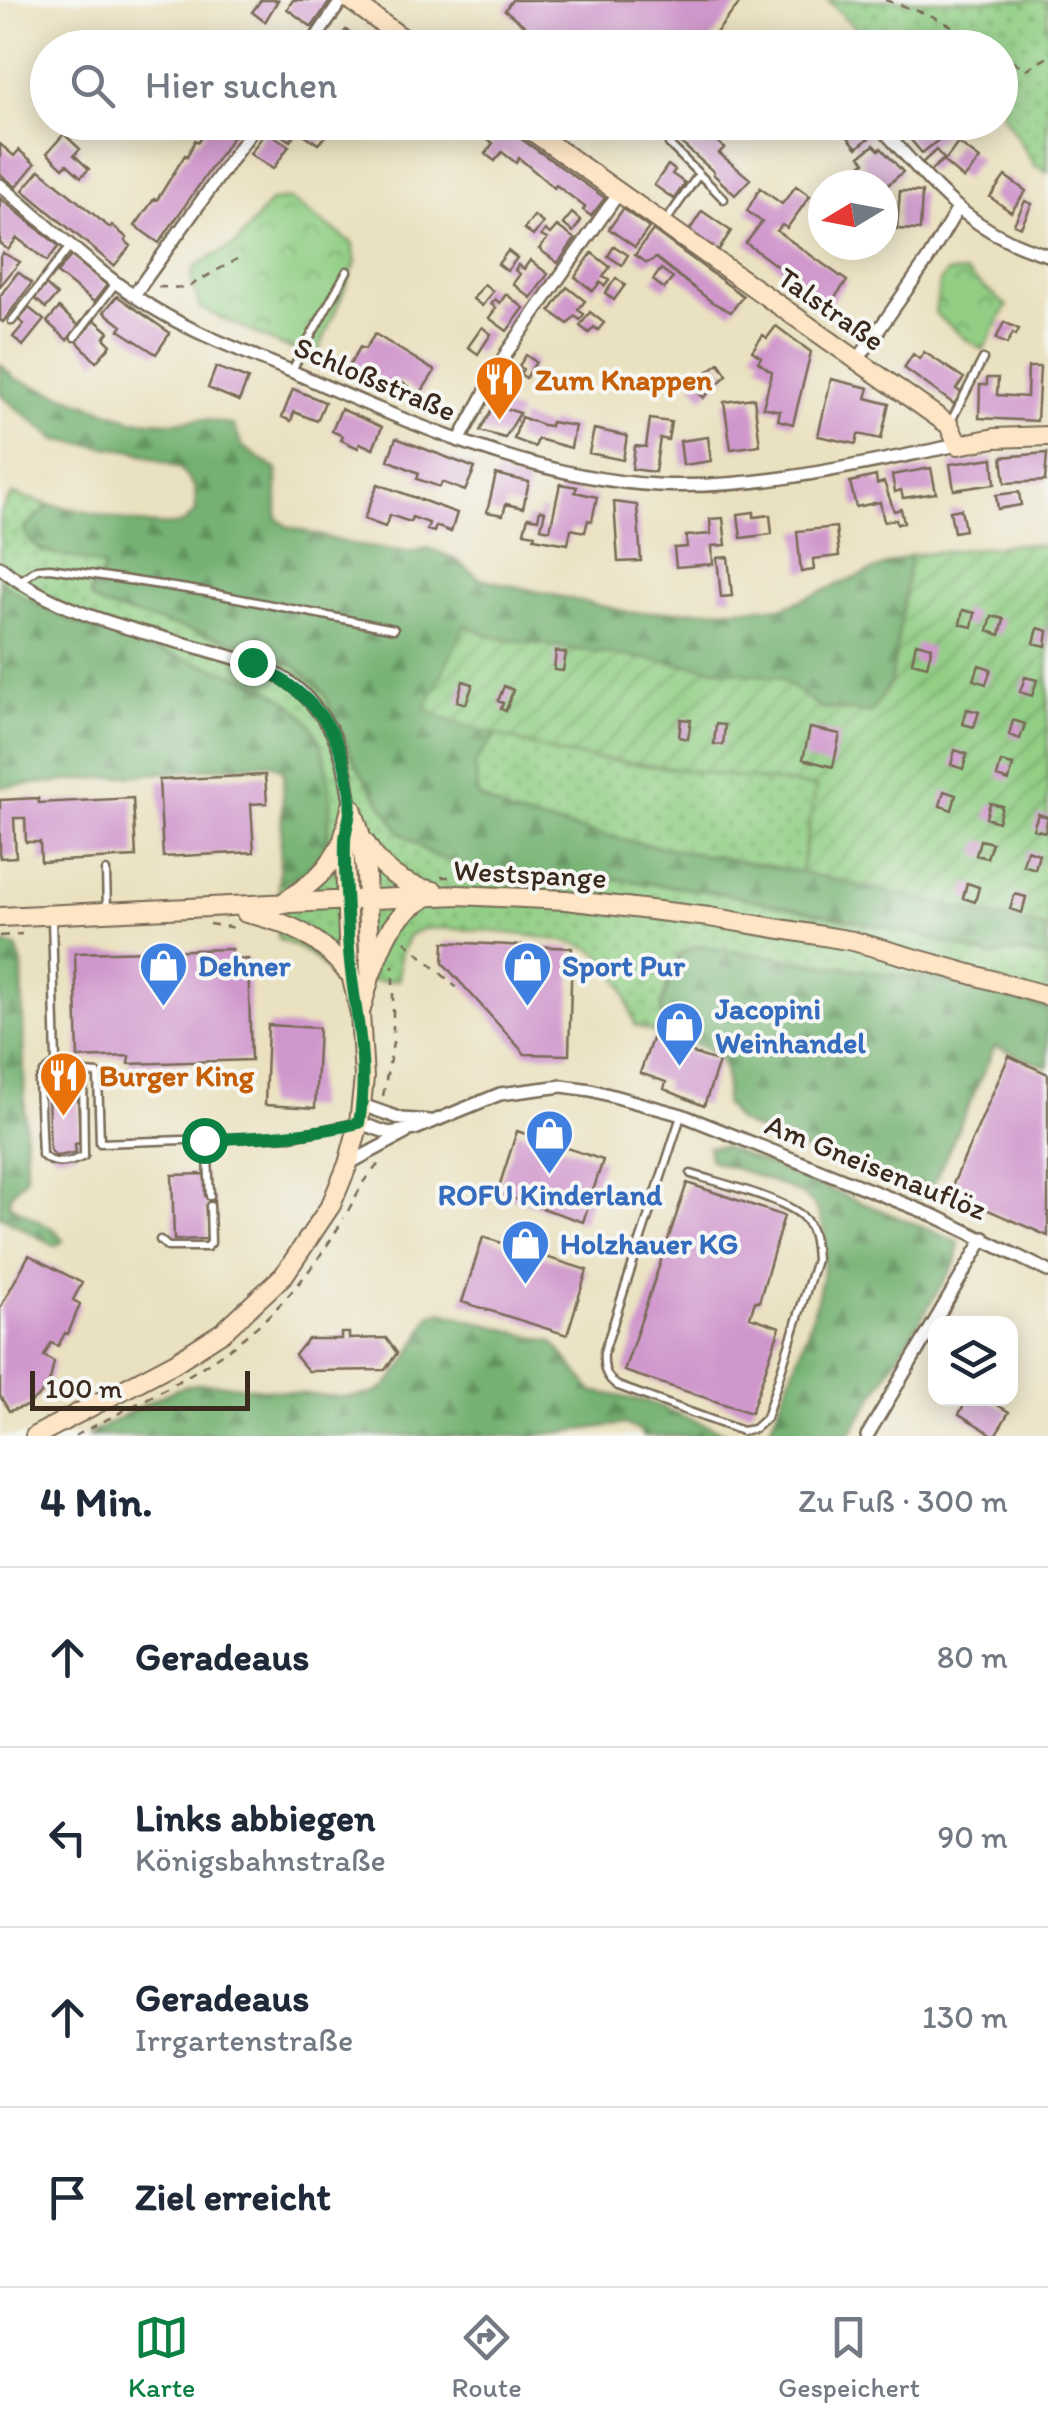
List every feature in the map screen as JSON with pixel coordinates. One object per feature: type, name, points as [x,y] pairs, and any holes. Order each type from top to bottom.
[{"type":"street","points":[[321,30],[342,0]]},
{"type":"street","points":[[364,4],[395,30]]},
{"type":"street","points":[[138,289],[245,140]]},
{"type":"street","name":"Talstraße","points":[[544,140],[949,426],[958,445]]},
{"type":"street","points":[[892,140],[957,210],[998,235],[1048,254]]},
{"type":"street","name":"Schloßstraße","points":[[0,185],[116,282],[138,289],[165,316],[459,441],[552,467],[657,485],[761,479],[958,445]]},
{"type":"street","points":[[459,441],[507,352],[618,194]]},
{"type":"street","points":[[857,361],[957,210]]},
{"type":"street","points":[[958,445],[996,438],[1048,436]]},
{"type":"street","points":[[0,567],[90,615],[252,662],[286,679],[313,704],[343,758],[351,808],[347,901],[350,975],[360,1014],[364,1078],[348,1164],[330,1205],[295,1260],[224,1331],[174,1363],[35,1436]]},
{"type":"street","points":[[352,834],[399,879],[424,890],[458,895]]},
{"type":"street","points":[[352,834],[367,900],[370,977]]},
{"type":"street","points":[[280,904],[312,884],[352,834]]},
{"type":"street","name":"Westspange","points":[[0,918],[52,922],[108,912],[458,895],[617,906],[853,941],[1048,996]]},
{"type":"street","points":[[360,1014],[388,931],[409,907],[426,897]]},
{"type":"street","points":[[221,908],[270,918],[300,930],[320,941],[350,975]]},
{"type":"street","name":"Am Gneisenauflöz","points":[[348,1164],[430,1121],[500,1094],[562,1086],[591,1090],[682,1115],[984,1238],[1048,1271]]},
{"type":"street","points":[[360,1114],[430,1121]]},
{"type":"street","points":[[360,1114],[389,1133],[414,1129]]},
{"type":"street","points":[[867,1436],[984,1238]]},
{"type":"lane","points":[[669,144],[724,199]]},
{"type":"lane","points":[[664,225],[699,174]]},
{"type":"lane","points":[[12,322],[72,244]]},
{"type":"lane","points":[[291,372],[347,271]]},
{"type":"lane","points":[[74,337],[116,282]]},
{"type":"lane","points":[[949,426],[983,359]]},
{"type":"lane","points":[[20,581],[37,569],[50,568],[206,592],[394,630]]},
{"type":"lane","points":[[106,872],[108,912]]},
{"type":"lane","points":[[52,922],[58,1063],[62,1071],[98,1074],[100,1143],[290,1136],[360,1114]]},
{"type":"lane","points":[[58,1063],[44,1072],[39,1082],[42,1155],[48,1161],[84,1156],[83,1071]]},
{"type":"lane","points":[[682,1115],[604,1352],[603,1366],[608,1379],[618,1386],[742,1431],[754,1429],[766,1418],[816,1260],[814,1236],[804,1218],[786,1206],[692,1174]]},
{"type":"lane","points":[[207,1140],[210,1196]]},
{"type":"lane","points":[[160,1240],[168,1247],[208,1247],[210,1206]]},
{"type":"path","points":[[885,0],[930,15],[955,30]]},
{"type":"path","points":[[1018,65],[1025,70],[1048,57]]},
{"type":"path","points":[[138,289],[186,288],[237,259]]},
{"type":"path","points":[[0,936],[52,922]]},
{"type":"path","points":[[204,924],[239,928]]},
{"type":"path","points":[[388,931],[456,987]]},
{"type":"path","points":[[384,1104],[392,1043],[392,961]]},
{"type":"green space","points":[[828,0],[1048,0],[1048,172],[1035,166],[1018,139],[1018,30],[857,30]]},
{"type":"green space","points":[[290,199],[352,243],[356,262],[316,357],[200,308],[191,277],[197,265],[236,244],[271,201]]},
{"type":"green space","points":[[965,272],[1007,306],[983,350],[935,313],[940,281],[947,273]]},
{"type":"green space","points":[[0,364],[15,379],[132,420],[204,419],[233,425],[243,447],[277,470],[277,518],[288,527],[358,546],[411,552],[428,548],[453,558],[479,578],[632,613],[784,607],[911,555],[891,682],[871,713],[821,708],[779,678],[496,638],[465,625],[444,719],[496,734],[475,763],[478,796],[513,815],[643,844],[801,872],[1048,929],[1048,958],[1011,951],[994,957],[917,934],[721,893],[609,878],[485,874],[431,855],[400,832],[356,765],[324,693],[296,667],[256,648],[102,606],[91,598],[90,588],[100,580],[104,567],[47,552],[29,539],[24,529],[50,505],[139,523],[184,522],[196,511],[195,488],[180,468],[135,451],[57,440],[4,398],[0,392]]},
{"type":"green space","points":[[13,494],[50,505],[24,529],[40,551],[93,561],[105,568],[100,580],[188,629],[256,648],[296,667],[324,693],[356,765],[609,878],[721,893],[917,934],[994,957],[1011,951],[1048,958],[1048,1009],[933,978],[697,946],[680,955],[661,1005],[663,1036],[635,1025],[617,975],[595,951],[539,937],[459,929],[424,929],[409,935],[400,956],[399,980],[336,982],[311,956],[278,939],[279,883],[311,865],[326,842],[330,813],[328,777],[155,650],[84,627],[17,594],[0,581],[0,512]]},
{"type":"green space","points":[[1018,544],[1048,546],[1048,929],[801,872],[816,787],[562,754],[444,719],[426,708],[465,625],[496,638],[779,678],[821,708],[871,713],[891,682],[911,555]]},
{"type":"green space","points":[[0,581],[42,607],[87,627],[258,684],[299,711],[320,744],[329,784],[327,837],[312,865],[279,883],[284,771],[271,763],[0,787]]},
{"type":"green space","points":[[496,734],[562,754],[817,787],[801,872],[643,844],[513,815],[478,796],[475,763]]},
{"type":"green space","points":[[0,943],[16,947],[22,965],[26,1177],[10,1195],[9,1204],[56,1231],[63,1241],[55,1246],[0,1216]]},
{"type":"green space","points":[[697,946],[933,978],[1048,1009],[1048,1067],[995,1046],[929,1194],[918,1198],[738,1122],[724,1104],[726,1085],[721,1061],[705,1048],[663,1036],[661,1005],[680,954]]},
{"type":"green space","points":[[708,1147],[724,1147],[959,1242],[957,1260],[849,1436],[760,1436],[769,1431],[813,1312],[822,1278],[822,1220],[801,1194],[710,1160]]},
{"type":"green space","points":[[441,1312],[553,1342],[592,1391],[648,1402],[733,1436],[643,1436],[625,1424],[531,1436],[295,1436],[288,1431],[276,1436],[87,1436],[190,1385],[235,1385],[322,1396],[371,1394],[393,1379],[431,1315]]},
{"type":"building","points":[[261,0],[278,0],[265,22],[252,12]]},
{"type":"building","points":[[293,0],[331,0],[312,27],[287,9]]},
{"type":"building","points":[[512,0],[742,0],[718,30],[530,30],[505,10]]},
{"type":"building","points":[[59,140],[70,140],[80,149],[74,155],[89,169],[81,177],[67,164],[63,168],[47,153]]},
{"type":"building","points":[[195,140],[231,140],[159,243],[135,226],[187,157]]},
{"type":"building","points":[[260,140],[280,140],[289,146],[273,169],[250,154]]},
{"type":"building","points":[[489,140],[523,140],[605,198],[591,216],[583,210],[585,207],[556,185],[554,188],[519,158],[516,163],[502,152],[495,161],[485,154],[493,143]]},
{"type":"building","points":[[677,140],[716,140],[724,148],[719,153],[750,179],[735,195]]},
{"type":"building","points":[[850,140],[867,140],[857,148]]},
{"type":"building","points":[[911,140],[939,140],[922,153]]},
{"type":"building","points":[[958,143],[980,159],[964,179],[944,162]]},
{"type":"building","points":[[0,144],[14,156],[19,150],[35,164],[16,187],[0,174]]},
{"type":"building","points":[[874,145],[903,172],[898,176],[898,170],[865,170],[860,156]]},
{"type":"building","points":[[936,150],[944,159],[929,172],[922,163]]},
{"type":"building","points":[[668,165],[675,170],[672,174],[685,183],[674,199],[654,185]]},
{"type":"building","points":[[40,170],[127,238],[125,241],[131,246],[114,266],[23,190]]},
{"type":"building","points":[[1005,176],[1026,191],[1011,212],[990,197]]},
{"type":"building","points":[[796,186],[808,195],[787,228],[782,225],[777,231],[808,253],[808,260],[818,260],[847,281],[829,305],[746,243],[762,222],[747,211],[760,188],[782,204]]},
{"type":"building","points":[[900,191],[922,192],[920,230],[898,229]]},
{"type":"building","points":[[0,198],[59,246],[47,261],[17,238],[8,250],[0,243]]},
{"type":"building","points":[[1025,201],[1032,204],[1021,227],[1014,224]]},
{"type":"building","points":[[623,209],[649,228],[635,247],[609,229]]},
{"type":"building","points":[[702,211],[731,231],[718,251],[689,231]]},
{"type":"building","points":[[572,213],[581,221],[573,232],[563,224]]},
{"type":"building","points":[[534,216],[543,223],[533,236],[524,229]]},
{"type":"building","points":[[557,226],[575,239],[558,263],[539,249],[547,239],[541,236],[545,230],[550,234]]},
{"type":"building","points":[[653,230],[743,296],[731,312],[656,258],[647,263],[635,255]]},
{"type":"building","points":[[614,246],[628,255],[622,265],[608,256]]},
{"type":"building","points":[[508,251],[517,258],[507,271],[498,264]]},
{"type":"building","points":[[3,253],[20,262],[0,286],[0,257]]},
{"type":"building","points":[[592,253],[610,267],[603,277],[609,280],[605,286],[600,282],[593,291],[575,277]]},
{"type":"building","points":[[71,256],[107,285],[94,302],[57,273]]},
{"type":"building","points":[[530,260],[548,274],[531,298],[513,284],[520,274],[515,270],[518,265],[524,269]]},
{"type":"building","points":[[661,269],[673,278],[664,289],[653,280]]},
{"type":"building","points":[[18,272],[32,283],[3,322],[0,296]]},
{"type":"building","points":[[616,278],[625,285],[614,300],[605,293]]},
{"type":"building","points":[[484,284],[493,291],[482,306],[473,299]]},
{"type":"building","points":[[46,285],[57,295],[46,308],[34,298]]},
{"type":"building","points":[[567,287],[585,301],[578,310],[584,314],[580,320],[575,316],[568,324],[550,311]]},
{"type":"building","points":[[506,294],[524,308],[507,331],[489,318],[496,308],[491,304],[495,299],[500,303]]},
{"type":"building","points":[[117,296],[170,333],[156,354],[119,330],[122,326],[104,312]]},
{"type":"building","points":[[29,308],[44,320],[23,346],[13,337],[24,324],[19,320]]},
{"type":"building","points":[[59,308],[79,326],[67,340],[47,322]]},
{"type":"building","points":[[590,312],[604,323],[589,333],[580,326]]},
{"type":"building","points":[[95,320],[109,332],[104,338],[111,345],[96,362],[77,341]]},
{"type":"building","points":[[1004,322],[1019,329],[1007,344],[996,339]]},
{"type":"building","points":[[776,326],[811,352],[793,424],[778,420],[780,411],[763,407],[772,372],[758,362],[761,357],[752,351],[763,335],[767,338]]},
{"type":"building","points":[[482,327],[491,334],[478,354],[468,347]]},
{"type":"building","points":[[375,334],[435,371],[420,394],[399,381],[394,389],[348,368],[360,347],[365,349]]},
{"type":"building","points":[[924,352],[964,378],[956,389],[962,393],[954,404],[904,368],[913,354],[919,359]]},
{"type":"building","points":[[526,355],[536,362],[526,378],[520,374],[523,369],[519,366]]},
{"type":"building","points":[[719,363],[727,375],[703,398],[692,383]]},
{"type":"building","points":[[216,367],[248,379],[239,401],[208,388]]},
{"type":"building","points":[[1028,367],[1040,367],[1037,421],[979,418],[980,385],[987,385],[987,378],[998,378],[997,395],[1027,397]]},
{"type":"building","points":[[831,379],[869,388],[866,398],[889,404],[881,439],[858,434],[856,444],[818,436]]},
{"type":"building","points":[[293,389],[325,402],[317,421],[294,412],[291,421],[282,417]]},
{"type":"building","points":[[754,398],[760,445],[731,449],[724,402]]},
{"type":"building","points":[[494,405],[520,413],[505,438],[480,431]]},
{"type":"building","points":[[341,409],[382,427],[373,449],[360,443],[358,448],[332,431]]},
{"type":"building","points":[[521,417],[543,425],[550,426],[551,422],[575,426],[571,448],[538,439],[535,447],[514,439]]},
{"type":"building","points":[[650,419],[671,422],[668,440],[660,438],[655,472],[632,469],[635,446],[646,447]]},
{"type":"building","points":[[594,429],[627,436],[623,460],[589,453]]},
{"type":"building","points":[[708,437],[711,461],[683,465],[680,441]]},
{"type":"building","points":[[396,438],[475,468],[465,491],[442,482],[440,487],[417,479],[419,473],[388,460]]},
{"type":"building","points":[[1047,453],[1045,481],[1005,483],[1002,457]]},
{"type":"building","points":[[993,458],[995,484],[954,490],[950,464]]},
{"type":"building","points":[[931,468],[936,493],[903,498],[901,490],[895,492],[892,475]]},
{"type":"building","points":[[496,474],[529,482],[523,508],[506,504],[503,515],[487,512]]},
{"type":"building","points":[[876,476],[877,484],[884,482],[894,511],[901,509],[904,523],[897,524],[896,519],[884,522],[880,502],[856,507],[850,482]]},
{"type":"building","points":[[378,484],[457,513],[451,532],[436,526],[434,532],[427,530],[429,523],[412,517],[410,522],[390,515],[385,527],[364,519]]},
{"type":"building","points":[[560,484],[597,497],[592,521],[588,520],[585,532],[571,529],[568,544],[534,538],[535,534],[524,532],[528,517],[538,519],[540,510],[545,511],[541,528],[550,530]]},
{"type":"building","points":[[1019,492],[1021,505],[998,509],[996,495]]},
{"type":"building","points":[[614,502],[637,505],[641,561],[618,562]]},
{"type":"building","points":[[961,509],[965,530],[954,532],[950,511]]},
{"type":"building","points":[[754,512],[754,517],[770,515],[772,534],[741,538],[738,514]]},
{"type":"building","points":[[723,518],[726,545],[712,546],[713,564],[676,567],[674,548],[687,547],[686,536],[711,534],[710,519]]},
{"type":"building","points":[[836,527],[839,556],[813,559],[814,570],[801,572],[797,531]]},
{"type":"building","points":[[728,557],[732,596],[721,597],[717,558]]},
{"type":"building","points":[[963,610],[975,613],[972,627],[960,624]]},
{"type":"building","points":[[992,616],[1004,619],[1000,635],[988,631]]},
{"type":"building","points":[[1038,628],[1048,631],[1046,646],[1034,643]]},
{"type":"building","points":[[916,643],[932,647],[927,666],[912,662]]},
{"type":"building","points":[[556,651],[566,653],[563,671],[554,670]]},
{"type":"building","points":[[979,665],[991,669],[986,684],[974,680]]},
{"type":"building","points":[[1025,677],[1037,680],[1032,696],[1020,692]]},
{"type":"building","points":[[463,681],[473,684],[466,704],[457,701]]},
{"type":"building","points":[[504,686],[513,690],[506,711],[498,701]]},
{"type":"building","points":[[967,709],[979,712],[974,727],[963,724]]},
{"type":"building","points":[[681,719],[691,720],[688,739],[679,737]]},
{"type":"building","points":[[1013,720],[1025,724],[1020,739],[1009,735]]},
{"type":"building","points":[[716,724],[725,725],[723,745],[714,744]]},
{"type":"building","points":[[810,728],[840,734],[833,767],[803,759]]},
{"type":"building","points":[[955,750],[967,754],[963,769],[951,765]]},
{"type":"building","points":[[1001,762],[1013,765],[1009,781],[997,777]]},
{"type":"building","points":[[265,775],[267,803],[251,804],[254,852],[163,857],[159,780]]},
{"type":"building","points":[[944,791],[956,795],[952,810],[940,806]]},
{"type":"building","points":[[38,798],[39,803],[133,798],[136,857],[41,862],[40,842],[26,842],[25,818],[14,818],[16,857],[0,858],[0,800]]},
{"type":"building","points":[[990,803],[1002,806],[998,822],[986,818]]},
{"type":"building","points":[[1038,814],[1048,817],[1045,832],[1033,829]]},
{"type":"building","points":[[980,840],[992,843],[987,858],[976,855]]},
{"type":"building","points":[[1027,850],[1039,854],[1035,869],[1023,865]]},
{"type":"building","points":[[967,883],[979,887],[975,902],[963,898]]},
{"type":"building","points":[[1015,894],[1026,897],[1022,913],[1010,909]]},
{"type":"building","name":"Sport Pur","points":[[444,942],[572,948],[569,1055],[525,1054],[443,963]]},
{"type":"building","name":"Dehner","points":[[232,949],[232,960],[248,959],[251,1060],[129,1064],[129,1056],[78,1058],[75,953]]},
{"type":"building","points":[[268,1025],[319,1028],[315,1108],[265,1105]]},
{"type":"building","name":"Jacopini Weinhandel","points":[[652,1039],[719,1062],[704,1106],[664,1089],[666,1082],[640,1073]]},
{"type":"building","points":[[1009,1056],[1048,1074],[1048,1236],[949,1193]]},
{"type":"building","name":"Burger King","points":[[78,1094],[80,1143],[75,1144],[76,1153],[56,1156],[50,1150],[48,1095]]},
{"type":"building","name":"ROFU Kinderland","points":[[517,1131],[603,1160],[583,1222],[497,1193]]},
{"type":"building","points":[[205,1174],[205,1196],[214,1196],[214,1206],[206,1206],[207,1239],[174,1240],[172,1175]]},
{"type":"building","points":[[687,1183],[784,1216],[759,1302],[755,1301],[750,1317],[780,1327],[751,1413],[624,1371]]},
{"type":"building","name":"Holzhauer KG","points":[[483,1237],[587,1270],[567,1335],[462,1302]]},
{"type":"building","points":[[29,1255],[82,1283],[73,1300],[80,1304],[68,1334],[58,1346],[51,1343],[44,1356],[54,1362],[50,1380],[26,1406],[9,1411],[0,1396],[0,1308]]},
{"type":"building","points":[[341,1333],[349,1333],[349,1339],[386,1338],[397,1353],[385,1370],[308,1371],[295,1355],[308,1339],[341,1339]]},
{"type":"building","points":[[964,1406],[999,1406],[1009,1412],[995,1436],[959,1414]]},
{"type":"place","name":"Zum Knappen","points":[[500,422]]},
{"type":"place","name":"Dehner","points":[[163,1008]]},
{"type":"place","name":"Sport Pur","points":[[527,1008]]},
{"type":"place","name":"Jacopini Weinhandel","points":[[680,1068]]},
{"type":"place","name":"Burger King","points":[[64,1118]]},
{"type":"place","name":"ROFU Kinderland","points":[[550,1176]]},
{"type":"place","name":"Holzhauer KG","points":[[525,1286]]},
{"type":"route","points":[[204,1140],[290,1136],[333,1129],[359,1123],[362,1106],[360,1014],[350,975],[344,836],[351,808],[343,758],[313,704],[286,679],[252,662]]}]
